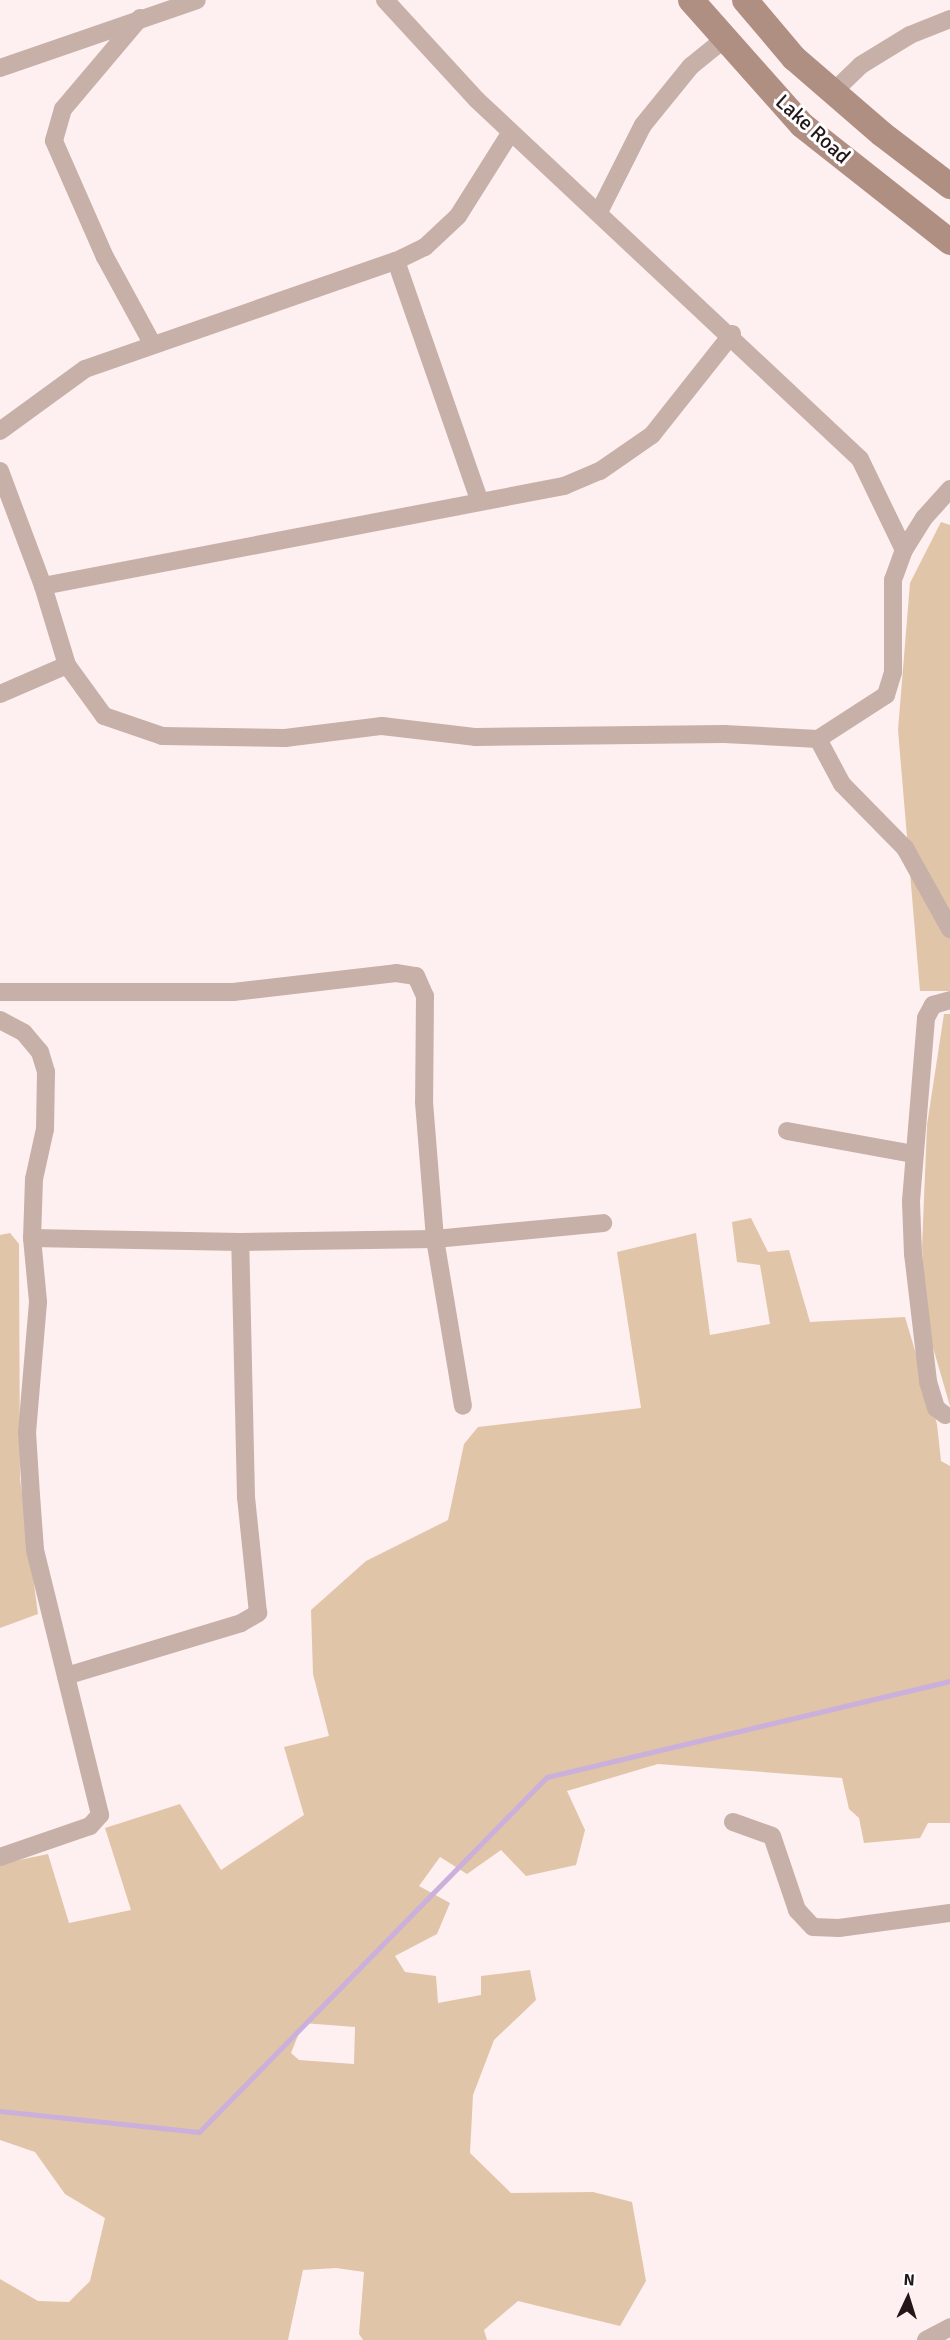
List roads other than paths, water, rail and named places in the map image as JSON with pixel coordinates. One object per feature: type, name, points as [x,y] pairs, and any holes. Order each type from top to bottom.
[{"type":"main road","name":"Lake Road","points":[[691,0],[723,40],[802,125],[950,242]]},
{"type":"main road","name":"Lake Road","points":[[745,0],[794,58],[950,186]]},
{"type":"street","points":[[0,68],[140,18],[198,0]]},
{"type":"street","points":[[385,0],[511,132],[732,334],[860,459],[904,550]]},
{"type":"street","points":[[140,18],[63,109],[54,141],[105,257],[153,345]]},
{"type":"street","points":[[833,92],[861,65],[910,35],[950,19]]},
{"type":"street","points":[[599,212],[632,143],[656,107],[691,66],[723,40]]},
{"type":"street","points":[[0,431],[85,369],[396,261],[425,247],[458,216],[511,132]]},
{"type":"street","points":[[396,261],[479,500]]},
{"type":"street","points":[[43,586],[479,500],[564,486],[628,454],[652,435],[680,404],[732,334]]},
{"type":"street","points":[[0,471],[43,586],[67,665],[104,716],[162,736],[285,738],[382,726],[476,737],[724,734],[818,739],[868,708],[890,687],[893,580],[904,550],[924,518],[950,489]]},
{"type":"street","points":[[0,694],[67,665]]},
{"type":"street","points":[[818,739],[842,784],[905,848],[950,929]]},
{"type":"street","points":[[0,992],[233,992],[396,974],[416,976],[425,996],[424,1102],[435,1239],[463,1406]]},
{"type":"street","points":[[945,1415],[936,1408],[931,1397],[923,1350],[913,1254],[914,1154],[926,1018],[933,1005],[950,1000]]},
{"type":"street","points":[[0,1020],[24,1033],[40,1053],[46,1072],[45,1129],[34,1179],[32,1238],[39,1302],[27,1432],[31,1495],[35,1550],[99,1815],[90,1826],[0,1857]]},
{"type":"street","points":[[787,1131],[914,1154]]},
{"type":"street","points":[[32,1238],[240,1242],[435,1239],[603,1223]]},
{"type":"street","points":[[66,1676],[241,1623],[258,1612],[246,1497],[240,1242]]},
{"type":"street","points":[[733,1822],[772,1836],[798,1910],[813,1927],[839,1928],[950,1913]]},
{"type":"street","points":[[926,2340],[950,2327]]},
{"type":"waterway","points":[[0,2111],[199,2132],[547,1777],[950,1681]]}]
